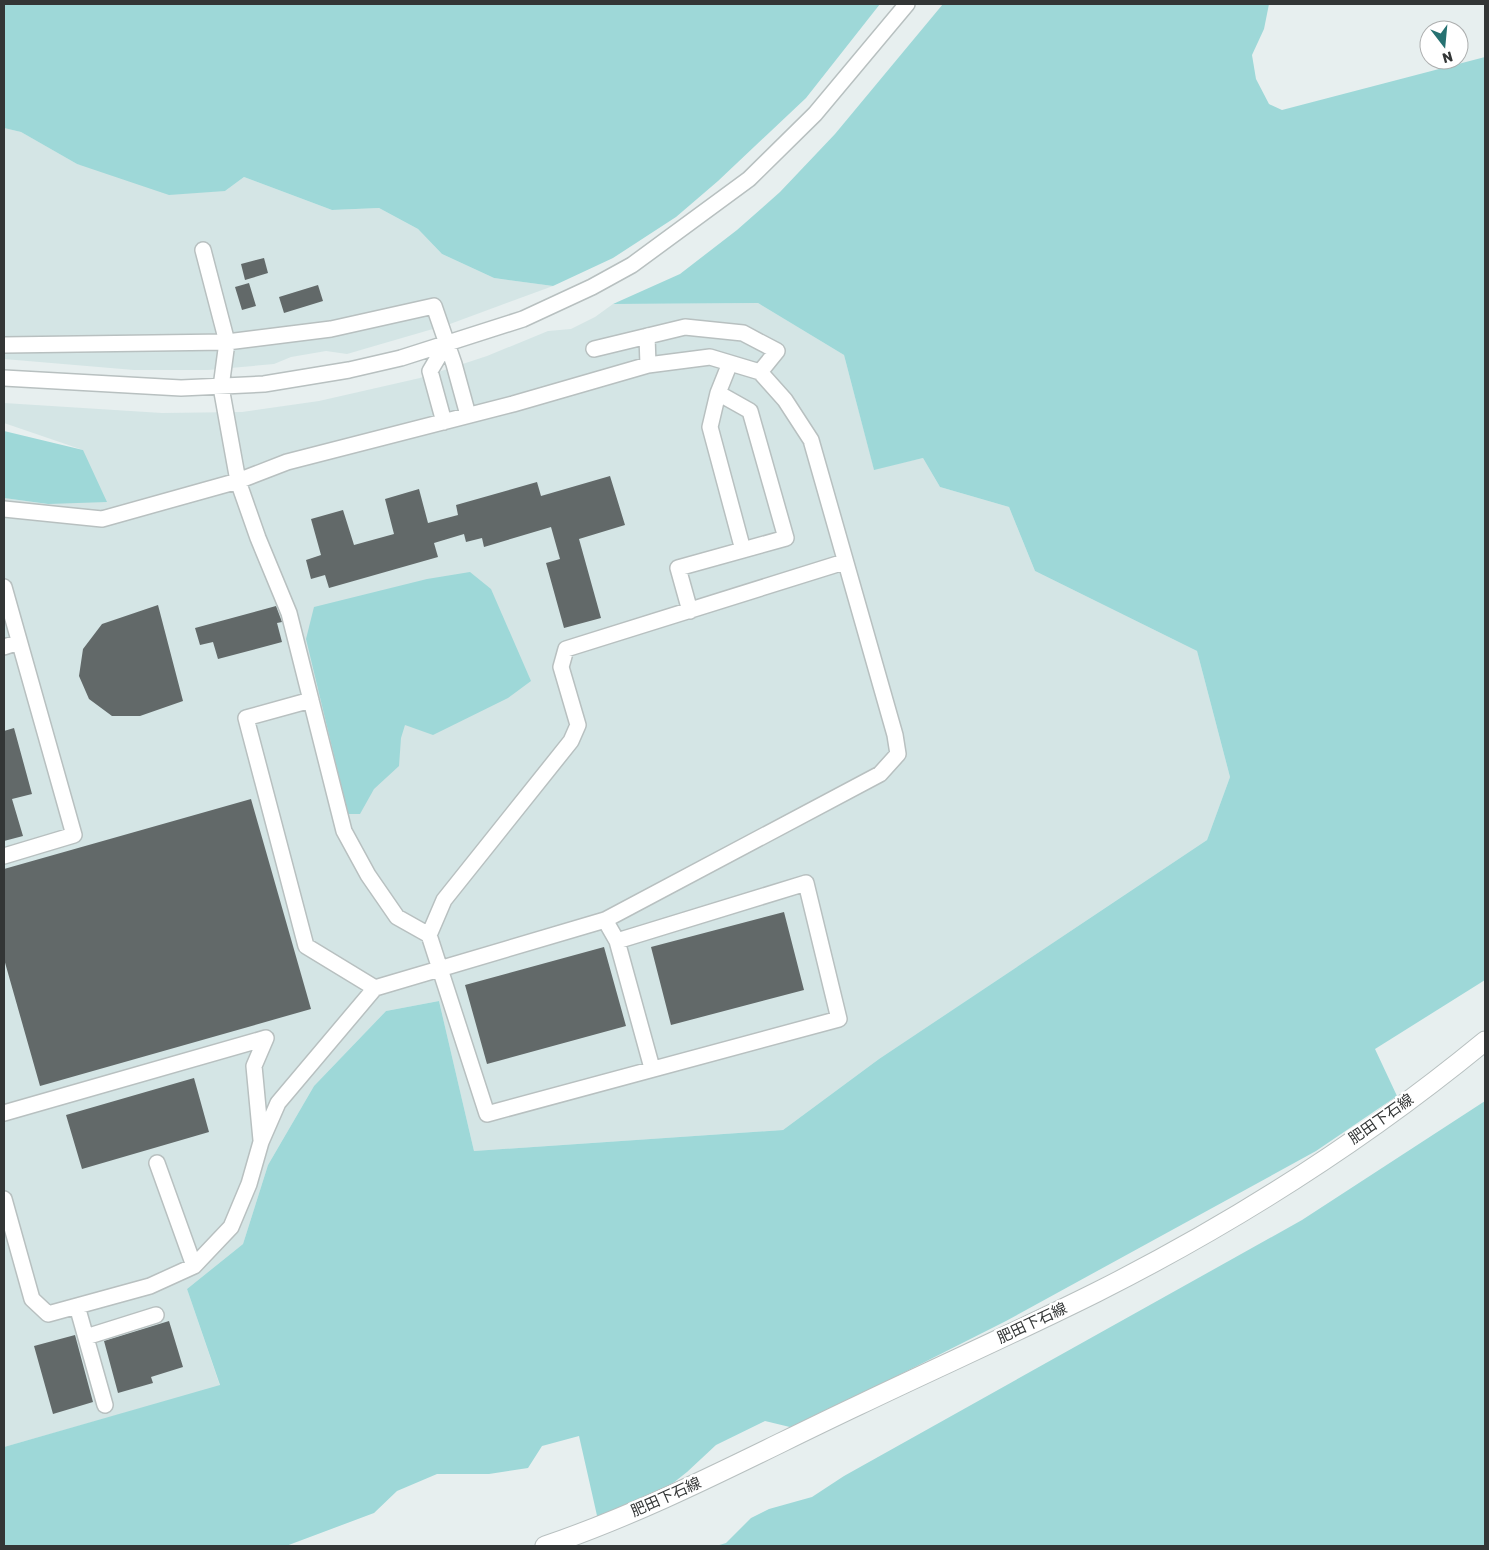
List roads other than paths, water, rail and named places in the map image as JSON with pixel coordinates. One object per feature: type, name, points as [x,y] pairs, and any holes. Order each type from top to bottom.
[{"type":"main road","name":"肥田下石線","points":[[545,1546],[673,1494],[1090,1295],[1154,1261],[1249,1208],[1319,1162],[1406,1102],[1485,1041]]},
{"type":"street","points":[[4,378],[181,388],[264,384],[349,370],[401,358],[523,319],[592,287],[632,265],[680,232],[749,179],[815,114],[907,4]]},
{"type":"street","points":[[203,250],[227,342],[221,387],[238,481],[258,538],[289,613],[344,831],[368,875],[397,917],[429,935]]},
{"type":"street","points":[[4,344],[227,342],[331,328],[434,306],[454,364],[468,415]]},
{"type":"street","points":[[594,349],[685,326],[743,333],[777,351],[760,372]]},
{"type":"street","points":[[647,336],[648,364]]},
{"type":"street","points":[[444,422],[430,371],[446,344]]},
{"type":"street","points":[[4,509],[102,519],[238,481],[287,462],[444,422],[648,364],[710,357],[760,372],[785,400],[811,440],[844,562],[895,735],[898,754],[880,774],[605,920],[375,988],[278,1103],[261,1142],[249,1184],[231,1227],[194,1266],[150,1286],[48,1314],[32,1299],[8,1231],[4,1199]]},
{"type":"street","points":[[730,363],[718,393],[710,427],[743,550]]},
{"type":"street","points":[[690,610],[678,568],[786,538],[750,411],[718,393]]},
{"type":"street","points":[[617,941],[806,883],[839,1020],[652,1068],[487,1114],[429,935],[444,900],[571,741],[575,733],[578,725],[561,667],[566,649],[844,562]]},
{"type":"street","points":[[4,588],[74,835],[4,856]]},
{"type":"street","points":[[4,647],[19,642]]},
{"type":"street","points":[[311,700],[246,718],[306,946],[375,988]]},
{"type":"street","points":[[605,920],[617,941],[652,1068]]},
{"type":"street","points":[[4,1113],[266,1038],[254,1066],[261,1142]]},
{"type":"street","points":[[157,1163],[194,1266]]},
{"type":"street","points":[[77,1306],[105,1405]]},
{"type":"street","points":[[86,1337],[156,1315]]}]
